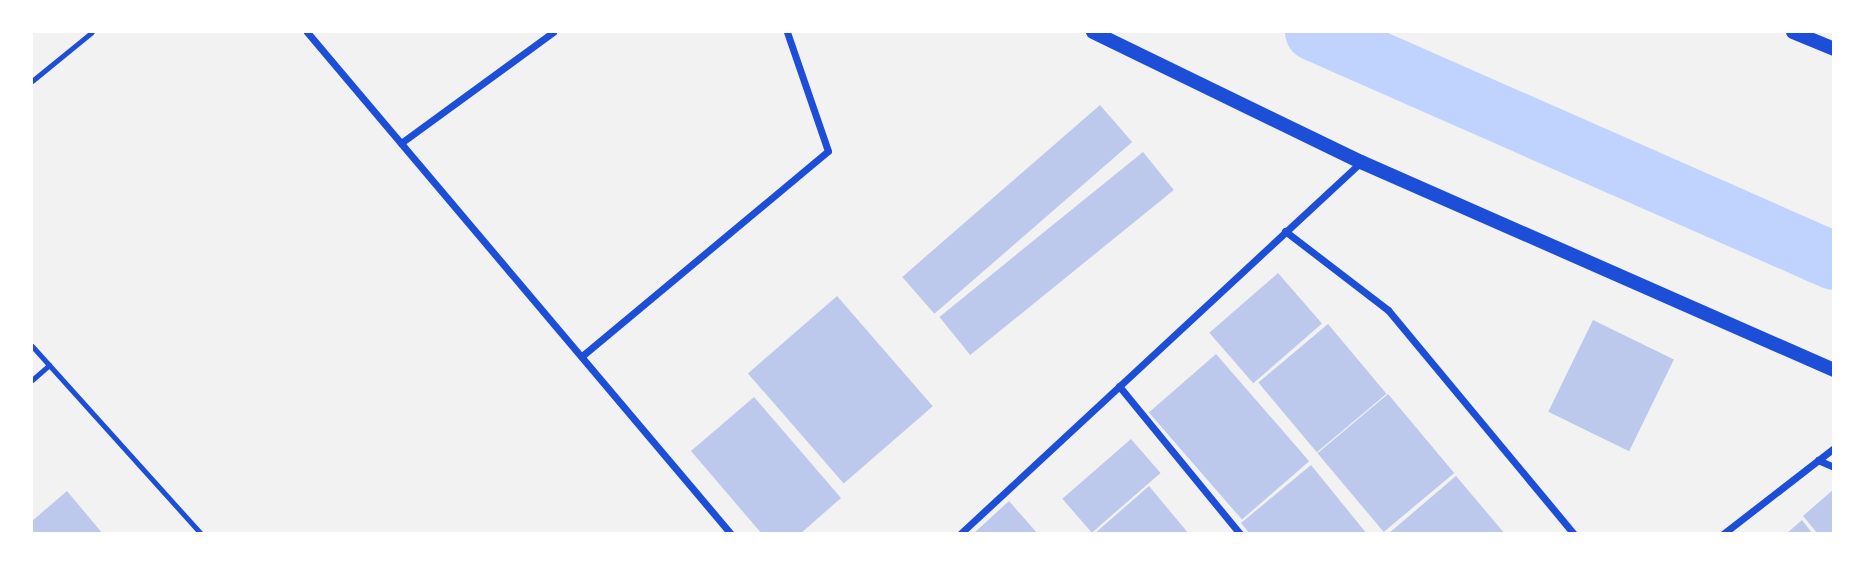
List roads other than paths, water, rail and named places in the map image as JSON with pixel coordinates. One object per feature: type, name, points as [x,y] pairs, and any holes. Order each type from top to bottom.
[{"type":"main road","points":[[1093,32],[1361,162],[1833,370]]},
{"type":"main road","points":[[1793,32],[1833,49]]},
{"type":"street","points":[[307,32],[732,534]]},
{"type":"street","points":[[401,143],[553,32]]},
{"type":"street","points":[[582,356],[828,151],[787,32]]},
{"type":"street","points":[[960,534],[1361,162]]},
{"type":"street","points":[[1285,232],[1388,310],[1574,534]]},
{"type":"street","points":[[1119,386],[1240,534]]},
{"type":"street","points":[[1723,534],[1833,448]]},
{"type":"street","points":[[1818,460],[1833,467]]},
{"type":"lane","points":[[32,80],[92,32]]},
{"type":"lane","points":[[32,346],[201,534]]},
{"type":"lane","points":[[32,380],[49,365]]},
{"type":"waterway","points":[[1314,32],[1834,261]]}]
